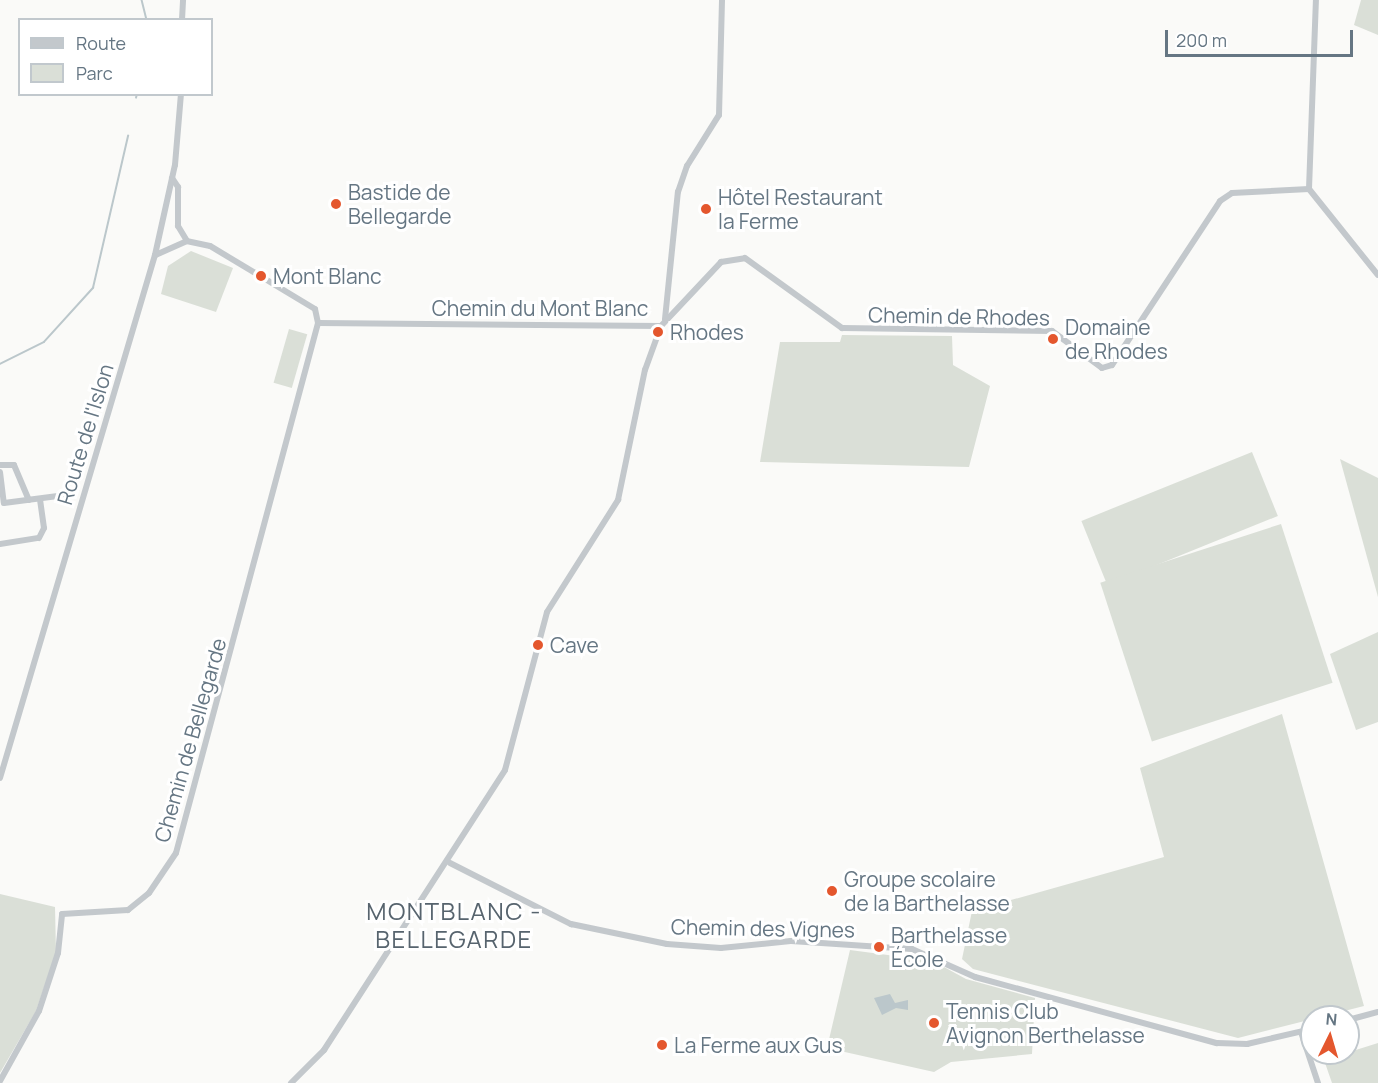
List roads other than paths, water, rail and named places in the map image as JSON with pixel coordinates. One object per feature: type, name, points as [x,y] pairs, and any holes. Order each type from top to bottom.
[{"type":"street","points":[[183,0],[183,18]]},
{"type":"street","points":[[665,319],[678,192],[687,166],[718,115],[723,0]]},
{"type":"street","points":[[1316,0],[1309,189],[1378,275]]},
{"type":"street","name":"Route de l'Islon","points":[[0,778],[155,255],[172,178],[181,96]]},
{"type":"street","points":[[172,178],[178,187],[178,226],[187,241]]},
{"type":"street","name":"Chemin de Rhodes","points":[[661,326],[665,319],[721,262],[737,256],[842,328],[1042,330],[1060,334],[1097,367],[1107,368],[1220,201],[1232,193],[1309,189]]},
{"type":"street","points":[[155,255],[187,241],[210,246],[315,309],[318,323]]},
{"type":"street","name":"Chemin du Mont Blanc","points":[[318,323],[661,326],[645,370],[613,514],[547,612],[512,756],[450,863]]},
{"type":"street","name":"Chemin de Bellegarde","points":[[0,1081],[39,1011],[58,953],[62,914],[128,910],[149,893],[176,853],[318,323]]},
{"type":"street","points":[[0,465],[14,465],[29,500]]},
{"type":"street","points":[[0,472],[4,503],[65,495]]},
{"type":"street","points":[[0,544],[39,538],[40,499]]},
{"type":"street","points":[[291,1083],[324,1050],[450,863]]},
{"type":"street","name":"Chemin des Vignes","points":[[450,863],[571,924],[667,944],[721,948],[792,941],[912,949],[975,977],[1217,1043],[1247,1044],[1300,1032]]},
{"type":"street","points":[[1360,1017],[1378,1012]]},
{"type":"street","points":[[1312,1065],[1318,1083]]},
{"type":"waterway","points":[[142,0],[146,18]]},
{"type":"waterway","points":[[0,364],[44,342],[93,288],[128,136]]},
{"type":"place","name":"Bastide de Bellegarde","points":[[336,204]]},
{"type":"place","name":"Hôtel Restaurant la Ferme","points":[[706,209]]},
{"type":"place","name":"Mont Blanc","points":[[261,276]]},
{"type":"place","name":"Rhodes","points":[[658,332]]},
{"type":"place","name":"Domaine de Rhodes","points":[[1053,339]]},
{"type":"place","name":"Cave","points":[[538,645]]},
{"type":"place","name":"Groupe scolaire de la Barthelasse","points":[[832,891]]},
{"type":"place","name":"Barthelasse École","points":[[879,947]]},
{"type":"place","name":"Tennis Club Avignon Berthelasse","points":[[934,1023]]},
{"type":"place","name":"La Ferme aux Gus","points":[[662,1045]]},
{"type":"district","name":"MONTBLANC - BELLEGARDE","points":[[454,925]]}]
